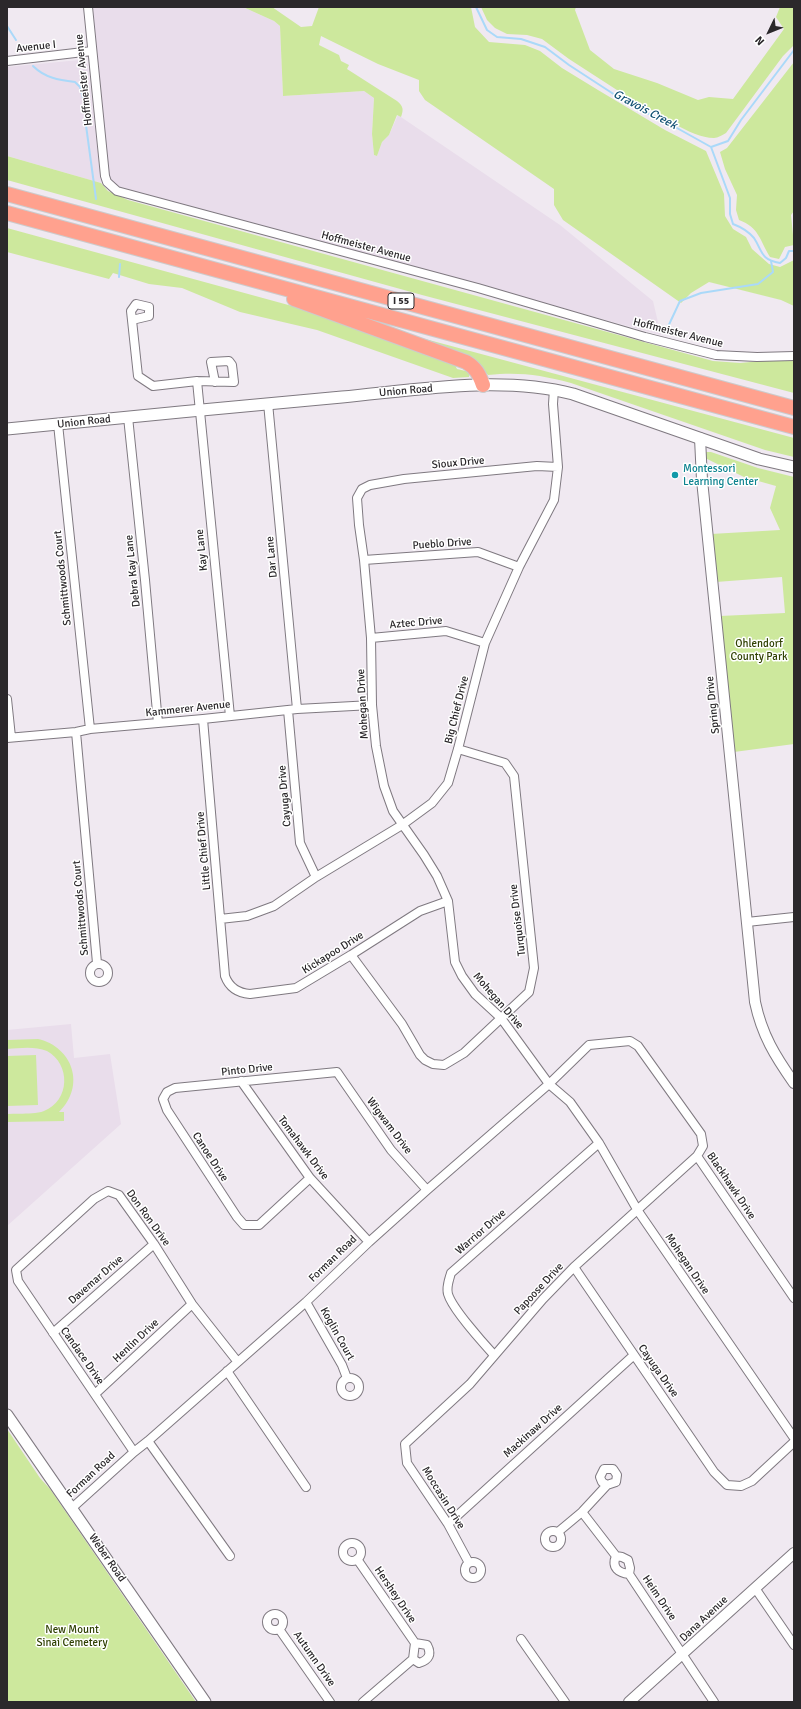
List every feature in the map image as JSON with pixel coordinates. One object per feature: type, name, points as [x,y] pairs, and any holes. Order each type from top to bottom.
[{"type":"highway","name":"I 55","points":[[7,194],[794,408]]},
{"type":"highway","name":"I 55","points":[[7,213],[278,288],[794,427]]},
{"type":"highway","points":[[278,288],[298,302],[466,362],[478,372],[483,385]]},
{"type":"main road","name":"Union Road","points":[[7,429],[268,403],[483,385],[515,384],[554,389],[591,400],[759,459],[794,467]]},
{"type":"main road","name":"Weber Road","points":[[7,1415],[205,1702]]},
{"type":"street","name":"Hoffmeister Avenue","points":[[88,7],[106,176],[107,182],[118,191],[478,288],[645,337],[716,355],[757,357],[794,356]]},
{"type":"street","name":"Avenue I","points":[[7,61],[92,51]]},
{"type":"street","points":[[132,320],[138,376],[153,386],[197,381],[214,382]]},
{"type":"street","name":"Kay Lane","points":[[197,381],[230,716]]},
{"type":"street","name":"Big Chief Drive","points":[[220,918],[247,916],[274,906],[316,877],[402,825],[432,803],[448,783],[485,643],[519,567],[554,500],[558,467],[553,404],[554,389]]},
{"type":"street","name":"Dar Lane","points":[[268,403],[297,709]]},
{"type":"street","name":"Debra Kay Lane","points":[[128,417],[158,723]]},
{"type":"street","name":"Schmittwoods Court","points":[[58,424],[90,729]]},
{"type":"street","name":"Spring Drive","points":[[700,438],[702,473],[755,1002],[762,1030],[774,1054],[794,1083]]},
{"type":"street","name":"Sioux Drive","points":[[362,489],[370,484],[404,479],[537,466],[558,467]]},
{"type":"street","name":"Mohegan Drive","points":[[362,489],[357,498],[357,509],[364,560],[371,638],[372,705],[376,746],[384,786],[393,811],[416,842],[448,901],[455,962],[462,976],[475,994],[501,1018],[548,1084],[570,1102],[599,1144],[638,1211],[794,1438]]},
{"type":"street","name":"Pueblo Drive","points":[[364,560],[478,552],[519,567]]},
{"type":"street","name":"Aztec Drive","points":[[371,638],[446,631],[485,643]]},
{"type":"street","points":[[7,699],[9,738]]},
{"type":"street","name":"Kammerer Avenue","points":[[9,738],[76,732],[90,729],[203,720],[297,709],[372,705]]},
{"type":"street","name":"Cayuga Drive","points":[[288,710],[300,844],[316,877]]},
{"type":"street","name":"Little Chief Drive","points":[[203,720],[226,981]]},
{"type":"street","name":"Schmittwoods Court","points":[[76,732],[97,963]]},
{"type":"street","name":"Turquoise Drive","points":[[352,956],[402,1024],[420,1055],[425,1060],[433,1064],[444,1065],[454,1061],[529,992],[534,968],[514,776],[504,763],[458,749]]},
{"type":"street","name":"Kickapoo Drive","points":[[226,981],[233,989],[244,994],[296,988],[352,956],[420,911],[448,901]]},
{"type":"street","points":[[747,922],[794,917]]},
{"type":"street","name":"Blackhawk Drive","points":[[616,1042],[630,1041],[638,1046],[702,1134],[703,1146],[697,1156],[794,1298]]},
{"type":"street","name":"Forman Road","points":[[72,1508],[237,1361],[306,1302],[369,1242],[548,1084],[589,1045],[616,1042]]},
{"type":"street","name":"Pinto Drive","points":[[163,1099],[167,1092],[176,1088],[337,1072]]},
{"type":"street","name":"Wigwam Drive","points":[[337,1072],[392,1150],[427,1190]]},
{"type":"street","name":"Tomahawk Drive","points":[[241,1081],[310,1178],[369,1242]]},
{"type":"street","name":"Canoe Drive","points":[[163,1099],[167,1110],[237,1217],[244,1225],[259,1225],[310,1178]]},
{"type":"street","name":"Warrior Drive","points":[[494,1356],[463,1318],[448,1296],[447,1286],[451,1273],[599,1144]]},
{"type":"street","name":"Papoose Drive","points":[[405,1444],[470,1384],[543,1299],[574,1267],[638,1211],[697,1156]]},
{"type":"street","name":"Don Ron Drive","points":[[16,1270],[94,1199],[108,1191],[119,1194],[154,1244],[192,1304],[237,1361]]},
{"type":"street","name":"Davemar Drive","points":[[53,1333],[154,1244]]},
{"type":"street","name":"Cayuga Drive","points":[[574,1267],[714,1472],[727,1485],[741,1486],[752,1480],[794,1442]]},
{"type":"street","name":"Candace Drive","points":[[16,1270],[18,1281],[134,1452]]},
{"type":"street","name":"Koglin Court","points":[[306,1302],[342,1365],[347,1378]]},
{"type":"street","name":"Henlin Drive","points":[[95,1394],[192,1304]]},
{"type":"street","name":"Mackinaw Drive","points":[[448,1524],[634,1355]]},
{"type":"street","points":[[227,1371],[306,1487]]},
{"type":"street","points":[[148,1441],[230,1556]]},
{"type":"street","name":"Moccasin Drive","points":[[405,1444],[407,1463],[448,1524],[468,1563]]},
{"type":"street","points":[[558,1532],[582,1512],[607,1485]]},
{"type":"street","name":"Heim Drive","points":[[582,1512],[616,1556],[628,1560],[630,1568],[629,1574],[714,1702]]},
{"type":"street","name":"Dana Avenue","points":[[629,1702],[794,1552]]},
{"type":"street","name":"Heim Drive","points":[[616,1556],[615,1566],[617,1571],[619,1573],[629,1574]]},
{"type":"street","name":"Hershey Drive","points":[[358,1559],[414,1643]]},
{"type":"street","points":[[755,1588],[794,1644]]},
{"type":"street","name":"Autumn Drive","points":[[279,1629],[330,1702]]},
{"type":"street","points":[[521,1639],[565,1702]]},
{"type":"street","points":[[363,1702],[413,1659],[414,1643],[428,1645],[430,1657],[419,1663],[413,1659]]},
{"type":"shaded area","points":[[93,7],[243,7],[274,21],[280,26],[283,96],[364,91],[374,98],[372,134],[374,155],[377,156],[382,142],[389,135],[398,115],[560,225],[653,301],[661,335],[124,190],[116,186],[109,179]]},
{"type":"shaded area","points":[[84,60],[88,65],[101,183],[7,156],[7,67]]},
{"type":"shaded area","points":[[71,1024],[74,1058],[110,1054],[121,1124],[7,1226],[7,1030]]},
{"type":"green space","points":[[243,7],[272,7],[301,27],[312,26],[319,7],[471,7],[475,27],[489,42],[525,45],[540,51],[562,68],[598,90],[665,130],[706,151],[724,194],[725,216],[733,229],[746,237],[752,249],[769,264],[780,267],[794,260],[794,306],[781,300],[709,282],[691,293],[681,303],[563,220],[554,205],[554,189],[425,100],[419,91],[419,80],[378,64],[321,36],[319,45],[339,55],[341,61],[349,65],[347,69],[397,101],[402,106],[403,110],[401,117],[397,115],[389,135],[382,142],[377,156],[374,155],[372,134],[374,98],[364,91],[283,96],[280,26],[274,21]]},
{"type":"green space","points":[[481,7],[576,7],[575,10],[590,50],[614,69],[657,83],[698,100],[709,97],[733,99],[784,29],[776,17],[780,7],[794,7],[794,45],[783,56],[726,133],[716,138],[704,137],[685,129],[637,103],[569,59],[542,39],[527,35],[507,34],[495,28],[487,20]]},
{"type":"green space","points":[[794,62],[794,211],[791,215],[794,245],[785,247],[779,259],[770,257],[758,235],[751,226],[739,220],[736,210],[737,195],[725,169],[720,152],[727,148]]},
{"type":"green space","points":[[7,156],[101,183],[108,191],[128,200],[713,361],[740,363],[794,358],[794,393],[422,295],[7,180]]},
{"type":"green space","points":[[7,228],[303,309],[455,365],[457,369],[470,372],[469,377],[453,378],[317,330],[240,312],[182,288],[149,284],[113,273],[109,279],[7,252]]},
{"type":"green space","points":[[388,329],[794,438],[794,457],[765,450],[571,383],[530,375],[488,375],[480,366]]},
{"type":"green space","name":"Ohlendorf County Park","points":[[706,452],[711,452],[758,468],[794,477],[794,744],[734,752],[720,616],[785,613],[782,577],[716,582],[711,534],[780,530],[770,508],[776,486],[744,477],[703,457]]},
{"type":"green space","points":[[38,1039],[50,1043],[60,1050],[72,1069],[72,1091],[67,1102],[59,1112],[64,1112],[64,1121],[7,1122],[7,1114],[44,1111],[53,1106],[63,1091],[63,1073],[60,1064],[55,1057],[47,1051],[38,1048],[7,1049],[7,1040]]},
{"type":"green space","points":[[36,1055],[38,1105],[7,1106],[7,1056]]},
{"type":"green space","name":"New Mount Sinai Cemetery","points":[[7,1429],[40,1478],[50,1489],[196,1702],[7,1702]]},
{"type":"waterway","name":"Gravois Creek","points":[[476,7],[487,30],[497,37],[521,39],[545,47],[569,65],[635,108],[659,118],[711,147],[728,141],[741,120],[794,50]]},
{"type":"waterway","points":[[7,26],[16,40]]},
{"type":"waterway","points":[[33,66],[47,76],[75,82],[80,87],[83,98]]},
{"type":"waterway","points":[[85,118],[96,199]]},
{"type":"waterway","points":[[711,147],[730,198],[730,214],[733,224],[739,226],[752,236],[765,257],[769,259],[780,263],[786,258],[789,251],[794,251]]},
{"type":"waterway","points":[[666,331],[680,301],[701,293],[758,284],[773,272],[771,261]]},
{"type":"waterway","points":[[119,277],[120,264]]},
{"type":"place","name":"Montessori Learning Center","points":[[675,475]]}]
